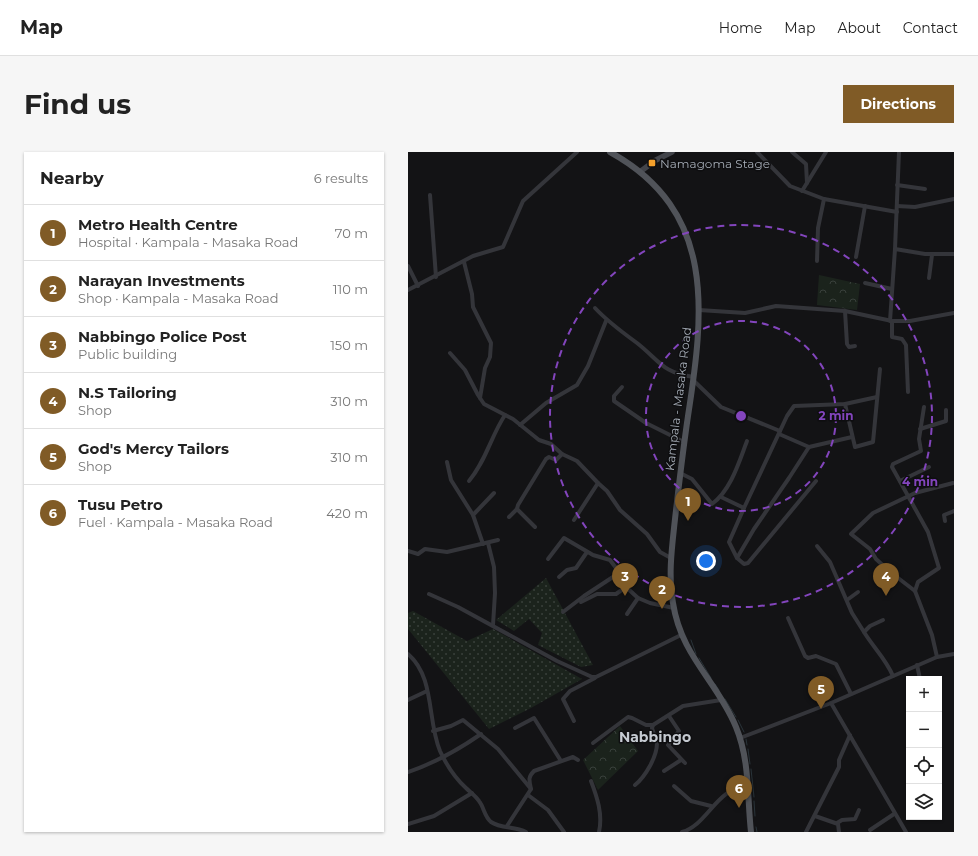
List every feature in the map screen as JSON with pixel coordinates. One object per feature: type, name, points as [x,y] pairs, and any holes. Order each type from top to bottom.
[{"type":"main road","name":"Kampala - Masaka Road","points":[[610,152],[641,171],[666,198],[689,241],[698,275],[699,310],[694,379],[680,473],[671,558],[670,584],[681,635],[693,658],[731,716],[740,738],[747,768],[751,832]]},
{"type":"main road","points":[[641,171],[656,160],[672,152]]},
{"type":"street","points":[[408,290],[436,277],[473,256],[503,247],[523,201],[577,152]]},
{"type":"street","points":[[757,152],[785,183],[824,199],[897,212]]},
{"type":"street","points":[[792,152],[806,164],[807,184]]},
{"type":"street","points":[[802,190],[826,152]]},
{"type":"street","points":[[899,152],[896,249],[892,289],[891,321],[892,337],[902,339],[906,345],[908,392]]},
{"type":"street","points":[[897,185],[925,189]]},
{"type":"street","points":[[430,195],[436,277]]},
{"type":"street","points":[[817,261],[818,228],[824,199]]},
{"type":"street","points":[[897,206],[915,207],[954,200]]},
{"type":"street","points":[[856,256],[865,206]]},
{"type":"street","points":[[896,249],[932,255],[954,254]]},
{"type":"street","points":[[929,278],[932,255]]},
{"type":"street","points":[[464,262],[472,294],[473,308],[491,343],[490,357],[485,368],[480,398]]},
{"type":"street","points":[[408,266],[418,286]]},
{"type":"street","points":[[865,284],[892,289]]},
{"type":"street","points":[[699,310],[745,313],[776,306],[845,311],[891,321],[910,321],[954,313]]},
{"type":"street","points":[[595,308],[606,321],[638,344],[664,368],[694,379],[702,390],[721,407],[809,447],[852,437]]},
{"type":"street","points":[[845,311],[847,344],[849,346],[855,346]]},
{"type":"street","points":[[520,425],[546,403],[577,385],[588,366],[606,321]]},
{"type":"street","points":[[450,353],[466,370],[484,404],[505,415],[539,440],[555,446],[562,454],[577,462],[607,491],[620,510],[647,534],[660,552],[671,558]]},
{"type":"street","points":[[844,404],[855,447],[874,441],[880,369]]},
{"type":"street","points":[[622,387],[614,396],[614,401],[646,423],[684,442]]},
{"type":"street","points":[[692,391],[702,390]]},
{"type":"street","points":[[816,481],[748,563],[743,563],[737,558],[729,542],[779,433],[794,406],[844,404],[877,397]]},
{"type":"street","points":[[915,591],[918,582],[939,568],[928,532],[908,498],[892,465],[921,451],[919,441],[924,406]]},
{"type":"street","points":[[920,429],[946,421],[946,410]]},
{"type":"street","points":[[469,481],[485,457],[495,430],[505,415]]},
{"type":"street","points":[[680,473],[692,479],[712,504],[721,497],[738,466],[747,441]]},
{"type":"street","points":[[737,558],[754,529],[809,447]]},
{"type":"street","points":[[509,518],[518,509],[520,502],[546,458],[549,457],[556,460],[562,454]]},
{"type":"street","points":[[447,462],[451,480],[473,515],[494,567],[495,593],[493,625]]},
{"type":"street","points":[[900,480],[929,467]]},
{"type":"street","points":[[574,520],[598,483]]},
{"type":"street","points":[[937,657],[932,635],[915,591],[889,571],[876,559],[870,549],[851,534],[873,513],[908,498],[915,493],[954,483]]},
{"type":"street","points":[[473,515],[494,493]]},
{"type":"street","points":[[721,497],[744,508]]},
{"type":"street","points":[[518,509],[535,527]]},
{"type":"street","points":[[945,522],[944,515],[954,511]]},
{"type":"street","points":[[548,559],[564,538],[587,552],[610,560],[626,587],[638,598],[650,603],[674,608]]},
{"type":"street","points":[[408,551],[418,554],[425,549],[447,552],[498,540]]},
{"type":"street","points":[[817,546],[830,562],[852,613],[874,647],[889,665],[893,676]]},
{"type":"street","points":[[559,577],[567,570],[576,568],[587,552]]},
{"type":"street","points":[[563,612],[618,573]]},
{"type":"street","points":[[581,602],[597,594],[616,594],[626,587]]},
{"type":"street","points":[[847,600],[858,592]]},
{"type":"street","points":[[429,594],[493,625],[577,671],[596,677]]},
{"type":"street","points":[[627,614],[638,598]]},
{"type":"street","points":[[788,618],[805,656],[808,658],[818,656],[836,664],[851,694]]},
{"type":"street","points":[[864,632],[870,626],[883,620]]},
{"type":"street","points":[[574,721],[563,699],[570,691],[681,635]]},
{"type":"street","points":[[408,654],[421,669],[427,691],[433,730],[444,758],[459,780],[480,801],[486,816],[492,822],[526,832]]},
{"type":"street","points":[[740,738],[832,703],[937,657],[954,655]]},
{"type":"street","points":[[917,665],[919,676]]},
{"type":"street","points":[[408,700],[427,691]]},
{"type":"street","points":[[593,742],[628,718],[632,718],[646,725],[653,725],[686,706],[721,700]]},
{"type":"street","points":[[832,703],[894,814],[906,832]]},
{"type":"street","points":[[664,772],[683,762],[668,745],[679,731],[669,716]]},
{"type":"street","points":[[515,728],[534,718],[561,761]]},
{"type":"street","points":[[433,730],[451,726],[463,720],[498,749],[531,788]]},
{"type":"street","points":[[634,785],[643,777],[656,748],[656,741],[652,728],[653,725]]},
{"type":"street","points":[[408,772],[444,758],[468,744],[481,734]]},
{"type":"street","points":[[806,832],[840,767],[839,760],[850,735]]},
{"type":"street","points":[[507,826],[528,795],[531,788],[529,779],[530,775],[534,771],[573,757],[578,760]]},
{"type":"street","points":[[591,781],[600,812],[599,832]]},
{"type":"street","points":[[674,786],[691,801],[711,806]]},
{"type":"street","points":[[684,832],[699,821],[711,806],[735,789],[748,787]]},
{"type":"street","points":[[408,824],[434,816],[472,793]]},
{"type":"street","points":[[528,795],[548,810],[564,832]]},
{"type":"street","points":[[837,823],[842,820],[855,819],[859,810]]},
{"type":"street","points":[[870,830],[894,814]]},
{"type":"street","points":[[815,816],[837,823],[840,827],[839,832]]},
{"type":"green space","points":[[819,275],[860,284],[857,310],[817,305]]},
{"type":"green space","points":[[546,578],[593,665],[581,667],[538,645],[542,633],[529,619],[514,631],[496,620]]},
{"type":"green space","points":[[413,611],[467,641],[493,629],[582,679],[531,708],[489,729],[408,629],[408,613]]},
{"type":"green space","points":[[620,726],[638,751],[598,790],[583,760]]},
{"type":"waterway","points":[[691,640],[696,654]]},
{"type":"waterway","points":[[699,658],[711,678]]},
{"type":"waterway","points":[[715,684],[719,690]]},
{"type":"waterway","points":[[725,699],[736,717]]},
{"type":"waterway","points":[[738,720],[744,732]]},
{"type":"waterway","points":[[746,739],[747,745]]},
{"type":"waterway","points":[[748,749],[750,764]]},
{"type":"waterway","points":[[751,769],[754,797]]},
{"type":"waterway","points":[[754,801],[755,816]]},
{"type":"waterway","points":[[756,827],[757,832]]},
{"type":"place","name":"Namagoma Stage","points":[[652,163]]},
{"type":"place","name":"Metro Health Centre","points":[[688,521]]},
{"type":"place","name":"Nabbingo Police Post","points":[[625,596]]},
{"type":"place","name":"N.S Tailoring","points":[[886,596]]},
{"type":"place","name":"Narayan Investments","points":[[662,609]]},
{"type":"place","name":"God's Mercy Tailors","points":[[821,709]]},
{"type":"place","name":"Tusu Petro","points":[[739,808]]},
{"type":"district","name":"Nabbingo","points":[[655,737]]}]
